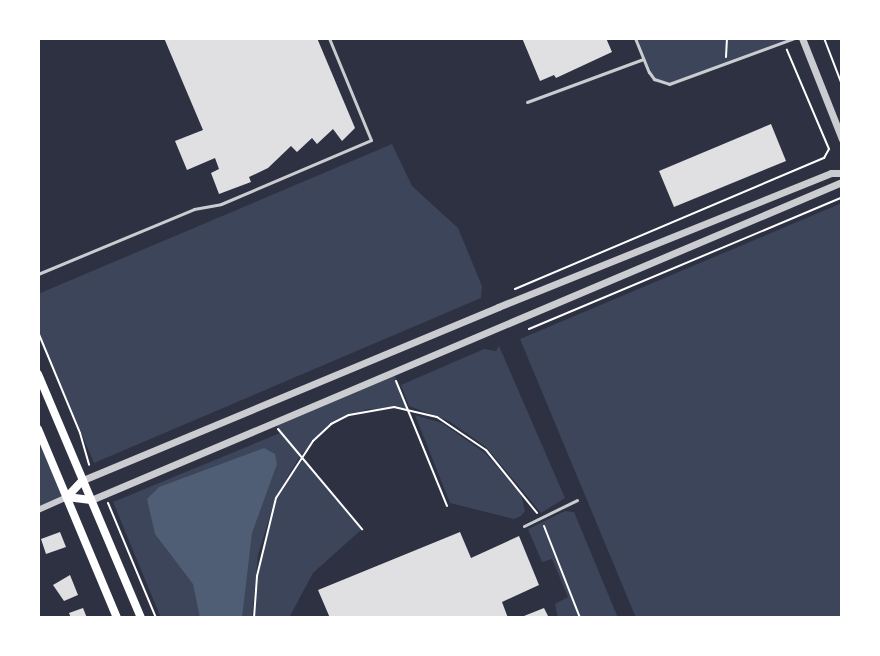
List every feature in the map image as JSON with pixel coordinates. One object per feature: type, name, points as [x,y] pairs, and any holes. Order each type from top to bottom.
[{"type":"main road","points":[[38,374],[141,618]]},
{"type":"main road","points":[[38,429],[117,618]]},
{"type":"main road","points":[[67,497],[83,480]]},
{"type":"main road","points":[[67,497],[91,500]]},
{"type":"street","points":[[802,38],[842,139]]},
{"type":"street","points":[[83,480],[498,307],[831,173],[842,173]]},
{"type":"street","points":[[91,500],[842,182]]},
{"type":"street","points":[[38,510],[67,497]]},
{"type":"lane","points":[[38,274],[194,209],[221,204],[371,140],[329,38]]},
{"type":"lane","points":[[635,38],[654,79],[669,84],[795,38]]},
{"type":"lane","points":[[527,102],[643,59]]},
{"type":"lane","points":[[524,526],[577,500]]},
{"type":"path","points":[[727,38],[724,52],[728,61]]},
{"type":"path","points":[[824,38],[842,85]]},
{"type":"path","points":[[514,290],[824,158],[829,149],[787,51]]},
{"type":"path","points":[[529,329],[841,198]]},
{"type":"path","points":[[38,332],[80,433],[89,465]]},
{"type":"path","points":[[393,372],[447,506]]},
{"type":"path","points":[[254,618],[257,576],[272,510],[301,456],[341,418],[368,409],[407,408],[437,417],[486,450],[540,518],[580,618]]},
{"type":"path","points":[[273,422],[362,529]]},
{"type":"path","points":[[107,502],[156,618]]},
{"type":"shaded area","points":[[635,38],[796,38],[669,84],[654,79]]},
{"type":"shaded area","points":[[392,144],[412,186],[458,228],[482,286],[481,298],[94,463],[38,331],[38,294]]},
{"type":"shaded area","points":[[842,203],[842,618],[636,618],[520,339]]},
{"type":"shaded area","points":[[499,346],[565,498],[541,513],[486,447],[449,421],[409,406],[401,385],[484,349],[496,351]]},
{"type":"shaded area","points":[[393,372],[407,408],[368,409],[331,424],[300,456],[276,496],[304,459],[362,529],[313,573],[289,618],[254,618],[257,576],[275,500],[258,555],[252,618],[161,618],[113,502],[280,433],[285,436],[273,422]]},
{"type":"shaded area","points":[[415,415],[442,423],[485,453],[521,494],[525,511],[521,516],[514,519],[450,503]]},
{"type":"shaded area","points":[[38,429],[67,497],[38,510]]},
{"type":"shaded area","points":[[264,448],[275,454],[277,464],[252,533],[242,618],[200,618],[193,584],[155,534],[147,499],[159,487]]},
{"type":"shaded area","points":[[565,511],[574,512],[618,618],[558,618],[555,604],[568,597],[552,559],[542,562],[528,529]]},
{"type":"building","points":[[164,38],[317,38],[355,128],[342,141],[333,129],[317,144],[312,138],[297,152],[291,146],[268,168],[249,177],[251,182],[219,194],[211,173],[219,169],[215,158],[187,170],[175,141],[203,130]]},
{"type":"building","points":[[522,38],[606,38],[612,52],[556,78],[554,75],[540,81]]},
{"type":"building","points":[[771,124],[786,161],[674,207],[659,171]]},
{"type":"building","points":[[60,532],[66,547],[46,554],[41,539]]},
{"type":"building","points":[[460,532],[471,558],[519,536],[539,585],[502,602],[508,618],[330,618],[318,590]]},
{"type":"building","points":[[70,575],[78,595],[64,601],[53,585]]},
{"type":"building","points":[[83,608],[87,618],[71,618],[69,613]]},
{"type":"building","points":[[544,608],[549,618],[519,618]]}]
